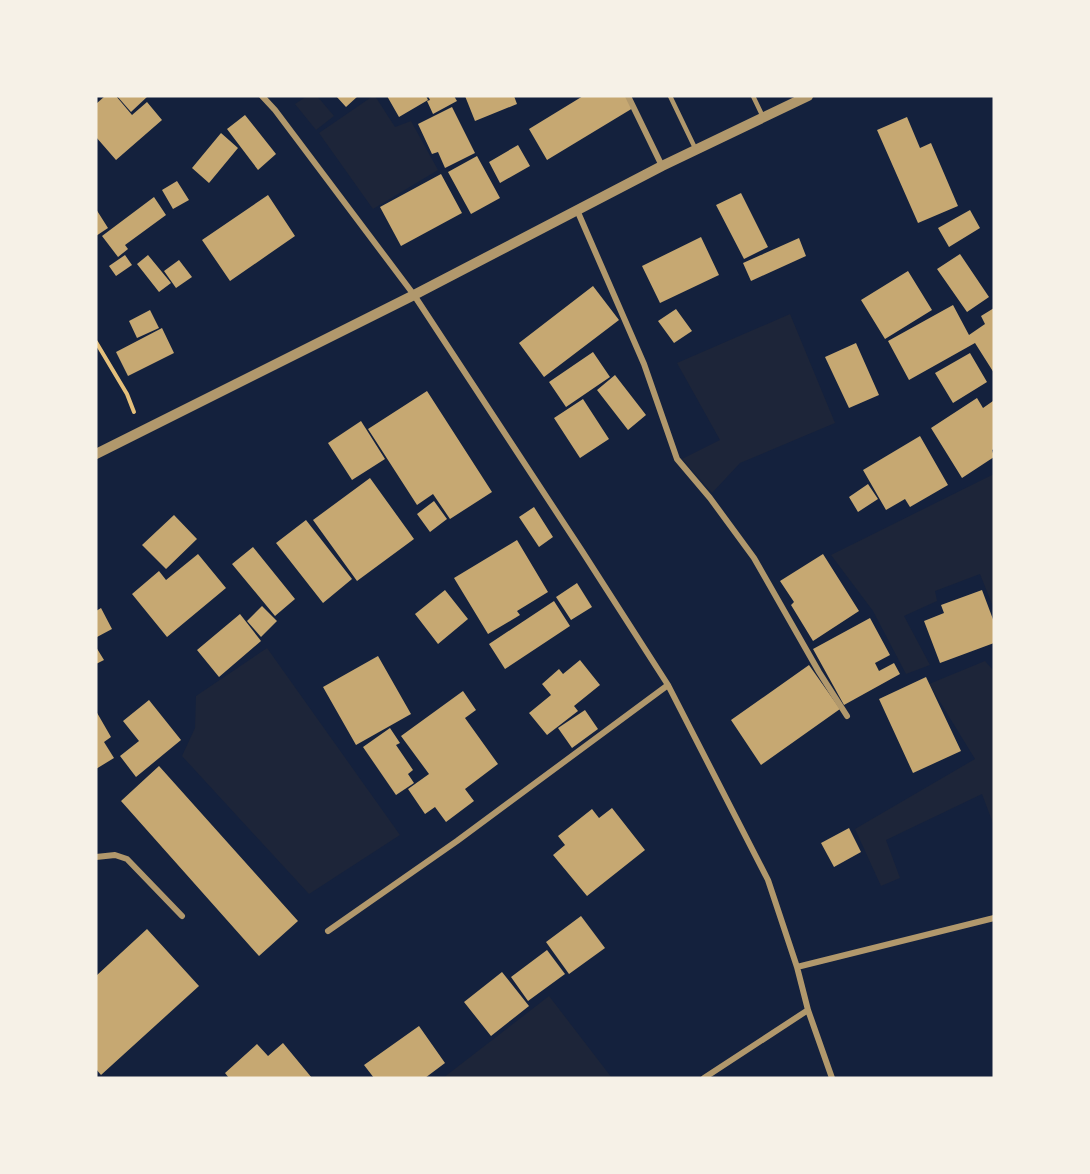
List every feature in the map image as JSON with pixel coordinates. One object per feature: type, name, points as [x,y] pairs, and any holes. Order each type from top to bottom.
[{"type":"street","points":[[262,96],[275,110],[414,295],[668,685],[768,880],[797,967],[808,1010],[832,1078]]},
{"type":"street","points":[[628,96],[662,166]]},
{"type":"street","points":[[96,454],[414,295],[662,166],[808,96]]},
{"type":"street","points":[[577,209],[644,364],[677,459],[710,498],[754,558],[770,590],[847,716]]},
{"type":"street","points":[[328,931],[457,841],[668,685]]},
{"type":"street","points":[[96,857],[115,855],[127,859],[182,916]]},
{"type":"street","points":[[797,967],[994,918]]},
{"type":"street","points":[[704,1078],[808,1010]]},
{"type":"lane","points":[[670,96],[696,150]]},
{"type":"lane","points":[[753,96],[764,117]]},
{"type":"path","points":[[96,342],[127,394],[141,433]]},
{"type":"shaded area","points":[[307,96],[317,96],[334,116],[316,130],[295,104]]},
{"type":"shaded area","points":[[373,96],[395,127],[411,121],[438,170],[373,209],[319,133]]},
{"type":"shaded area","points":[[790,314],[835,423],[740,463],[712,493],[682,459],[720,440],[677,363]]},
{"type":"shaded area","points":[[994,474],[994,609],[980,574],[935,591],[937,601],[904,616],[930,665],[906,674],[873,611],[831,555]]},
{"type":"shaded area","points":[[267,648],[400,835],[309,894],[182,756],[195,728],[196,696]]},
{"type":"shaded area","points":[[985,661],[994,671],[994,826],[982,794],[886,840],[900,878],[881,886],[855,829],[975,759],[929,684]]},
{"type":"shaded area","points":[[549,996],[612,1078],[443,1078]]},
{"type":"building","points":[[105,96],[116,96],[132,115],[147,102],[162,120],[116,160],[96,137],[96,104]]},
{"type":"building","points":[[117,96],[148,96],[131,112]]},
{"type":"building","points":[[336,96],[358,96],[346,107]]},
{"type":"building","points":[[387,96],[426,96],[428,100],[399,117]]},
{"type":"building","points":[[428,96],[454,96],[457,101],[433,114],[427,101],[430,100]]},
{"type":"building","points":[[465,96],[514,96],[517,104],[475,121]]},
{"type":"building","points":[[583,96],[626,96],[633,108],[547,160],[529,129]]},
{"type":"building","points":[[452,107],[475,153],[445,168],[438,152],[432,154],[418,124]]},
{"type":"building","points":[[245,115],[276,154],[258,170],[227,129]]},
{"type":"building","points":[[907,117],[920,148],[931,143],[958,206],[918,223],[877,130]]},
{"type":"building","points":[[221,133],[238,148],[209,183],[192,168]]},
{"type":"building","points":[[518,145],[530,166],[500,183],[489,162]]},
{"type":"building","points":[[477,156],[500,198],[471,214],[448,172]]},
{"type":"building","points":[[441,174],[462,213],[401,246],[380,207]]},
{"type":"building","points":[[177,181],[189,200],[173,209],[162,190]]},
{"type":"building","points":[[741,193],[768,247],[744,259],[716,205]]},
{"type":"building","points":[[268,195],[295,236],[230,281],[202,240]]},
{"type":"building","points":[[154,197],[166,215],[125,245],[128,249],[118,257],[102,236]]},
{"type":"building","points":[[96,209],[108,228],[96,236]]},
{"type":"building","points":[[970,210],[980,228],[949,247],[938,228]]},
{"type":"building","points":[[701,237],[719,275],[660,303],[642,266]]},
{"type":"building","points":[[799,238],[806,256],[751,281],[743,263]]},
{"type":"building","points":[[960,254],[989,297],[967,312],[937,269]]},
{"type":"building","points":[[125,255],[132,265],[116,276],[109,266]]},
{"type":"building","points":[[148,255],[171,283],[159,292],[137,264]]},
{"type":"building","points":[[179,260],[192,277],[176,288],[164,271]]},
{"type":"building","points":[[908,271],[932,310],[885,339],[861,300]]},
{"type":"building","points":[[593,286],[619,320],[544,377],[519,343]]},
{"type":"building","points":[[953,305],[969,335],[985,324],[981,316],[994,308],[994,373],[975,343],[909,380],[888,341]]},
{"type":"building","points":[[676,309],[692,331],[674,343],[658,321]]},
{"type":"building","points":[[150,310],[159,328],[137,338],[129,321]]},
{"type":"building","points":[[162,328],[174,353],[128,376],[116,352]]},
{"type":"building","points":[[856,343],[879,395],[849,408],[825,357]]},
{"type":"building","points":[[593,352],[610,377],[566,407],[549,382]]},
{"type":"building","points":[[970,353],[987,382],[953,403],[935,373]]},
{"type":"building","points":[[615,375],[646,415],[628,430],[597,390]]},
{"type":"building","points":[[427,391],[492,492],[450,519],[433,494],[417,505],[368,429]]},
{"type":"building","points":[[977,398],[983,408],[993,401],[994,403],[994,449],[992,450],[994,457],[962,478],[931,428]]},
{"type":"building","points":[[583,399],[609,439],[580,458],[554,418]]},
{"type":"building","points":[[361,421],[385,459],[352,480],[328,443]]},
{"type":"building","points":[[920,436],[948,485],[910,507],[905,499],[886,510],[863,470]]},
{"type":"building","points":[[370,478],[414,539],[357,581],[313,520]]},
{"type":"building","points":[[868,484],[878,499],[858,512],[849,497]]},
{"type":"building","points":[[434,501],[447,519],[430,532],[417,514]]},
{"type":"building","points":[[534,507],[553,537],[539,547],[519,517]]},
{"type":"building","points":[[174,515],[197,539],[166,569],[142,545]]},
{"type":"building","points":[[306,520],[352,579],[323,603],[276,543]]},
{"type":"building","points":[[517,540],[548,592],[517,611],[520,615],[488,634],[454,578]]},
{"type":"building","points":[[253,547],[295,599],[275,616],[232,564]]},
{"type":"building","points":[[198,554],[226,588],[167,637],[132,594],[159,571],[166,580]]},
{"type":"building","points":[[823,554],[859,611],[813,641],[791,605],[794,602],[780,581]]},
{"type":"building","points":[[577,583],[592,607],[571,620],[556,597]]},
{"type":"building","points":[[445,590],[468,619],[438,644],[415,614]]},
{"type":"building","points":[[982,590],[994,622],[994,643],[940,663],[924,621],[944,613],[941,605]]},
{"type":"building","points":[[554,601],[570,626],[505,669],[489,644]]},
{"type":"building","points":[[262,606],[277,621],[261,637],[247,621]]},
{"type":"building","points":[[101,608],[112,629],[97,637],[96,611]]},
{"type":"building","points":[[240,614],[261,641],[219,677],[197,650]]},
{"type":"building","points":[[870,618],[890,655],[875,663],[879,671],[894,663],[900,674],[844,705],[813,649]]},
{"type":"building","points":[[96,647],[104,660],[96,664]]},
{"type":"building","points":[[378,656],[411,714],[356,745],[323,687]]},
{"type":"building","points":[[580,660],[600,685],[574,706],[578,711],[547,735],[529,713],[551,695],[542,684],[559,669],[563,674]]},
{"type":"building","points":[[809,665],[840,709],[761,765],[731,720]]},
{"type":"building","points":[[926,677],[961,751],[913,773],[879,699]]},
{"type":"building","points":[[463,691],[476,710],[465,718],[498,764],[465,789],[474,801],[446,822],[435,807],[425,814],[408,789],[429,774],[401,736]]},
{"type":"building","points":[[149,700],[181,740],[136,777],[120,756],[139,741],[123,721]]},
{"type":"building","points":[[585,710],[598,729],[572,748],[558,728]]},
{"type":"building","points":[[96,711],[111,737],[104,742],[114,758],[96,769]]},
{"type":"building","points":[[390,728],[400,743],[396,745],[413,770],[408,774],[414,783],[396,795],[363,747]]},
{"type":"building","points":[[159,766],[298,921],[259,956],[121,801]]},
{"type":"building","points":[[612,808],[645,850],[587,896],[553,855],[565,845],[558,836],[592,809],[599,818]]},
{"type":"building","points":[[849,828],[861,852],[834,867],[821,843]]},
{"type":"building","points":[[581,916],[605,948],[569,974],[546,942]]},
{"type":"building","points":[[147,929],[199,986],[101,1075],[96,1069],[96,976]]},
{"type":"building","points":[[547,950],[565,974],[528,1001],[511,977]]},
{"type":"building","points":[[502,972],[529,1006],[491,1036],[464,1002]]},
{"type":"building","points":[[419,1026],[445,1063],[425,1078],[374,1078],[364,1065]]},
{"type":"building","points":[[283,1043],[312,1078],[229,1078],[225,1073],[257,1044],[268,1056]]}]
